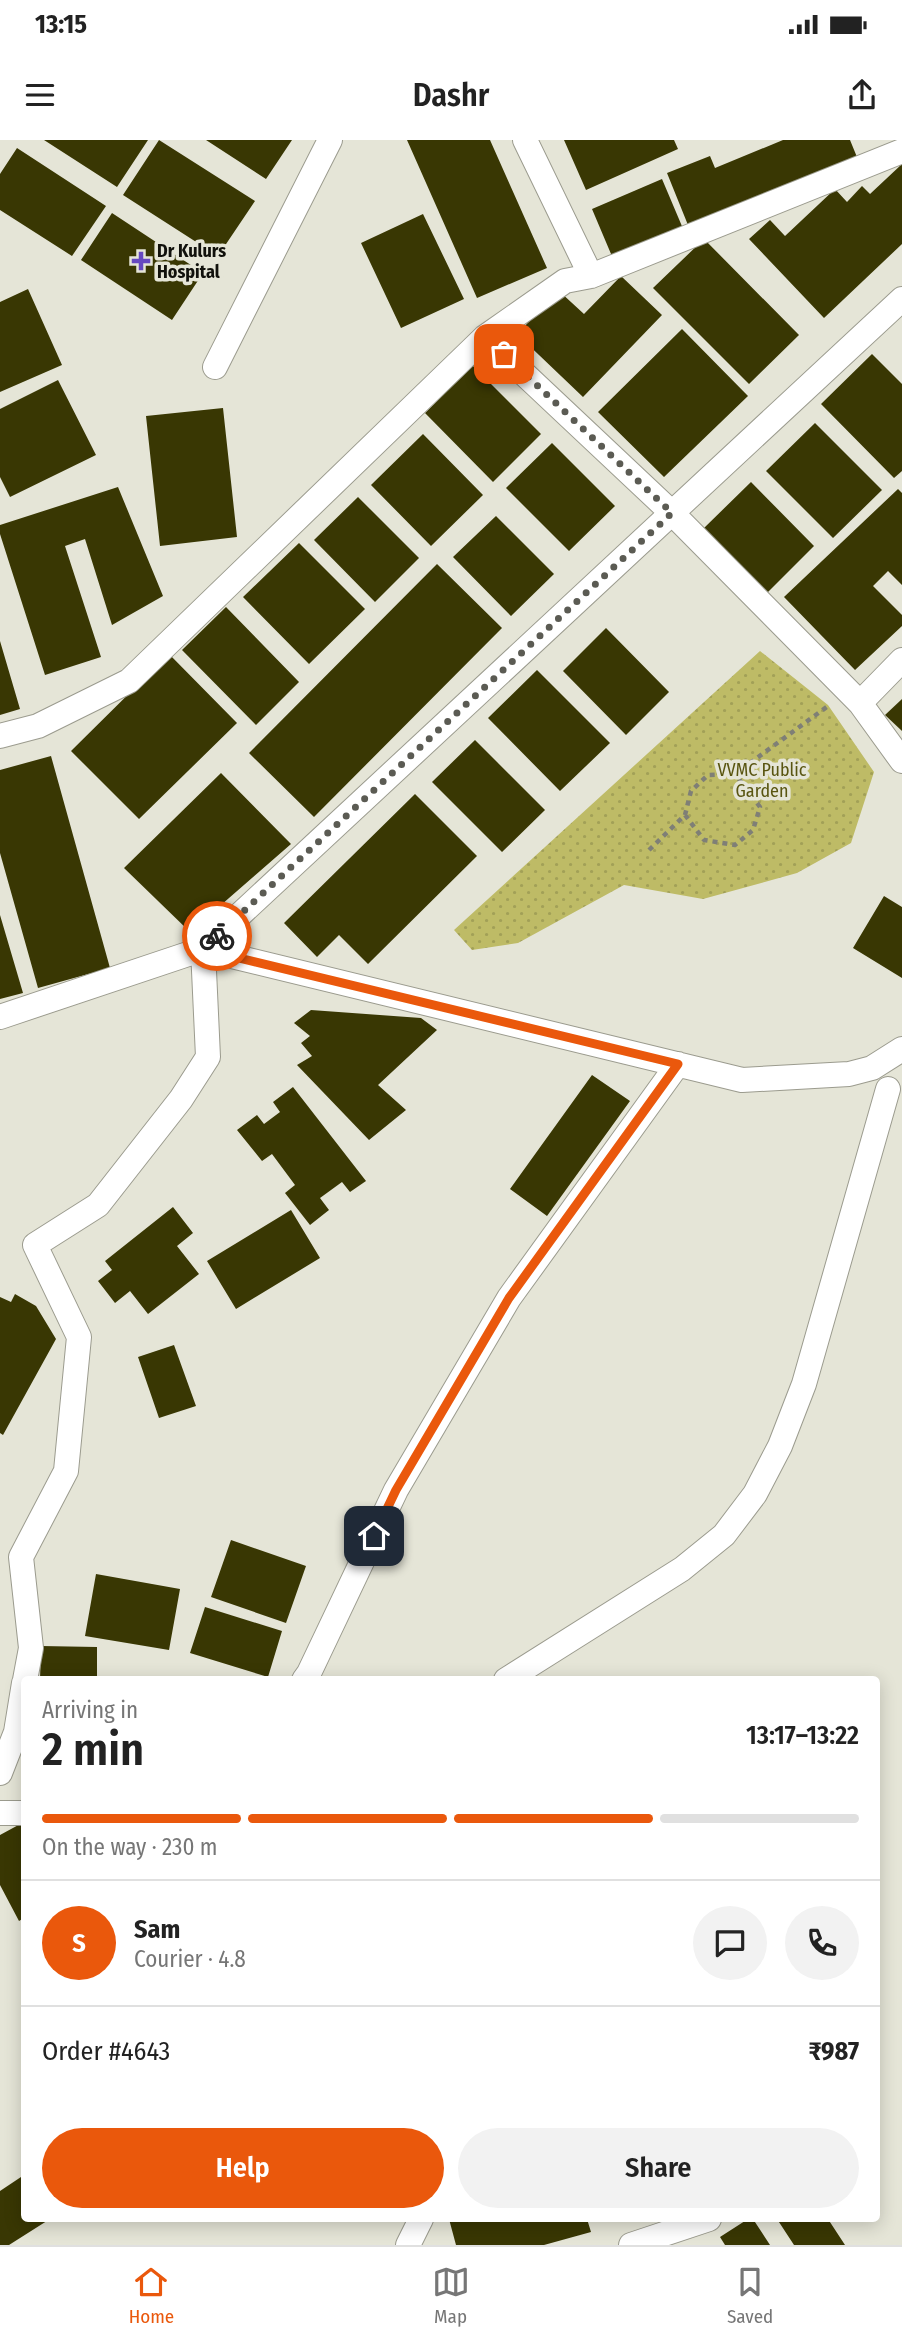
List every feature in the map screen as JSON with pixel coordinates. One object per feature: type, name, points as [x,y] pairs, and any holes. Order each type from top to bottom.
[{"type":"street","points":[[215,367],[330,140]]},
{"type":"street","points":[[525,140],[591,276]]},
{"type":"street","points":[[0,736],[38,726],[129,681],[485,337],[565,281],[591,276],[902,150]]},
{"type":"street","points":[[0,1017],[202,949],[902,299]]},
{"type":"street","points":[[485,337],[672,513],[855,698],[902,761]]},
{"type":"street","points":[[855,698],[902,660]]},
{"type":"street","points":[[202,949],[742,1080],[849,1074],[872,1068],[902,1049]]},
{"type":"street","points":[[26,1676],[31,1648],[21,1557],[66,1471],[79,1337],[35,1245],[98,1205],[181,1099],[208,1057],[202,949]]},
{"type":"street","points":[[307,1676],[396,1490],[509,1298],[678,1064]]},
{"type":"street","points":[[872,1068],[902,1111]]},
{"type":"street","points":[[512,1676],[682,1569],[724,1535],[755,1494],[780,1446],[803,1384],[888,1089]]},
{"type":"street","points":[[0,1773],[16,1732],[21,1704]]},
{"type":"street","points":[[0,1813],[21,1813]]},
{"type":"street","points":[[408,2245],[420,2222]]},
{"type":"street","points":[[631,2245],[700,2222]]},
{"type":"path","points":[[649,850],[685,815],[691,791],[708,775],[735,774],[855,698]]},
{"type":"path","points":[[685,815],[704,840],[735,845],[753,830],[760,807],[735,774]]},
{"type":"green space","name":"VVMC Public Garden","points":[[760,651],[828,705],[874,772],[851,843],[797,873],[703,899],[624,885],[518,943],[472,950],[454,930]]},
{"type":"building","points":[[44,140],[148,140],[117,187]]},
{"type":"building","points":[[159,140],[255,201],[218,256],[123,195]]},
{"type":"building","points":[[206,140],[292,140],[266,179]]},
{"type":"building","points":[[407,140],[490,140],[547,268],[477,298]]},
{"type":"building","points":[[564,140],[674,140],[678,149],[586,190]]},
{"type":"building","points":[[783,140],[850,140],[859,162],[690,230],[667,173],[710,156],[715,168]]},
{"type":"building","points":[[17,148],[106,206],[72,256],[0,210],[0,174]]},
{"type":"building","points":[[902,164],[902,244],[824,318],[749,239],[770,220],[785,236],[835,189],[847,202],[862,186],[870,194]]},
{"type":"building","points":[[662,179],[684,231],[614,261],[592,209]]},
{"type":"building","points":[[112,213],[203,273],[172,320],[81,260]]},
{"type":"building","points":[[423,214],[464,299],[401,328],[361,243]]},
{"type":"building","points":[[704,239],[799,335],[749,384],[653,288]]},
{"type":"building","points":[[621,276],[662,315],[583,397],[517,334],[559,291],[584,314]]},
{"type":"building","points":[[28,289],[62,365],[0,392],[0,302]]},
{"type":"building","points":[[682,329],[748,396],[664,477],[598,412]]},
{"type":"building","points":[[872,354],[902,384],[902,471],[894,478],[821,404]]},
{"type":"building","points":[[473,366],[541,434],[493,482],[425,413]]},
{"type":"building","points":[[58,380],[96,455],[10,497],[0,477],[0,409]]},
{"type":"building","points":[[223,408],[237,537],[160,546],[146,416]]},
{"type":"building","points":[[815,423],[882,490],[833,538],[766,471]]},
{"type":"building","points":[[423,434],[483,495],[431,546],[371,485]]},
{"type":"building","points":[[552,443],[615,506],[569,551],[506,488]]},
{"type":"building","points":[[751,482],[814,546],[767,593],[703,529]]},
{"type":"building","points":[[118,487],[163,596],[112,625],[85,539],[65,546],[101,657],[45,675],[0,534],[0,525]]},
{"type":"building","points":[[898,489],[902,493],[902,585],[888,571],[873,586],[902,615],[902,626],[855,670],[784,597]]},
{"type":"building","points":[[358,497],[419,558],[375,602],[314,540]]},
{"type":"building","points":[[496,516],[554,574],[511,616],[453,557]]},
{"type":"building","points":[[299,543],[365,609],[309,664],[243,597]]},
{"type":"building","points":[[437,564],[502,628],[314,817],[249,753]]},
{"type":"building","points":[[226,607],[299,682],[256,725],[182,650]]},
{"type":"building","points":[[606,628],[669,692],[626,735],[563,671]]},
{"type":"building","points":[[0,641],[20,709],[0,715]]},
{"type":"building","points":[[169,654],[237,723],[139,819],[71,751]]},
{"type":"building","points":[[537,670],[610,743],[560,791],[488,718]]},
{"type":"building","points":[[902,699],[902,731],[885,715]]},
{"type":"building","points":[[475,740],[545,810],[502,852],[432,782]]},
{"type":"building","points":[[51,756],[110,968],[38,988],[0,853],[0,770]]},
{"type":"building","points":[[221,773],[291,844],[190,932],[124,868]]},
{"type":"building","points":[[415,794],[477,856],[368,964],[339,935],[317,957],[284,923]]},
{"type":"building","points":[[884,896],[902,907],[902,978],[853,948]]},
{"type":"building","points":[[0,915],[23,993],[0,999]]},
{"type":"building","points":[[311,1010],[421,1018],[437,1030],[378,1085],[406,1110],[369,1140],[297,1065],[312,1056],[301,1043],[310,1036],[294,1023]]},
{"type":"building","points":[[592,1075],[630,1101],[547,1216],[510,1189]]},
{"type":"building","points":[[293,1087],[366,1181],[350,1192],[342,1182],[320,1198],[329,1210],[310,1225],[285,1193],[295,1185],[272,1154],[262,1161],[237,1130],[257,1115],[264,1124],[280,1112],[273,1102]]},
{"type":"building","points":[[173,1207],[193,1233],[177,1246],[199,1274],[148,1314],[130,1291],[115,1303],[98,1281],[112,1270],[105,1261]]},
{"type":"building","points":[[291,1210],[320,1258],[236,1309],[207,1261]]},
{"type":"building","points":[[15,1294],[36,1306],[56,1339],[3,1435],[0,1433],[0,1297],[11,1302]]},
{"type":"building","points":[[174,1345],[196,1406],[159,1418],[138,1357]]},
{"type":"building","points":[[231,1540],[306,1566],[286,1623],[211,1597]]},
{"type":"building","points":[[96,1574],[180,1589],[169,1650],[85,1636]]},
{"type":"building","points":[[205,1607],[282,1631],[268,1676],[190,1653]]},
{"type":"building","points":[[41,1646],[97,1647],[97,1676],[40,1676]]},
{"type":"building","points":[[21,1824],[19,1921],[0,1885],[0,1835]]},
{"type":"building","points":[[21,2177],[21,2222],[45,2222],[9,2245],[0,2245],[0,2191]]},
{"type":"building","points":[[450,2222],[588,2222],[591,2232],[544,2245],[456,2245]]},
{"type":"building","points":[[743,2222],[755,2222],[770,2245],[725,2245],[720,2237]]},
{"type":"building","points":[[779,2222],[830,2222],[845,2245],[794,2245]]},
{"type":"way so far","points":[[217,936],[672,513],[504,354]]},
{"type":"place","name":"Dr Kulurs Hospital","points":[[141,261]]},
{"type":"route","points":[[217,936],[202,949],[678,1064],[509,1298],[396,1490],[374,1536]]}]
